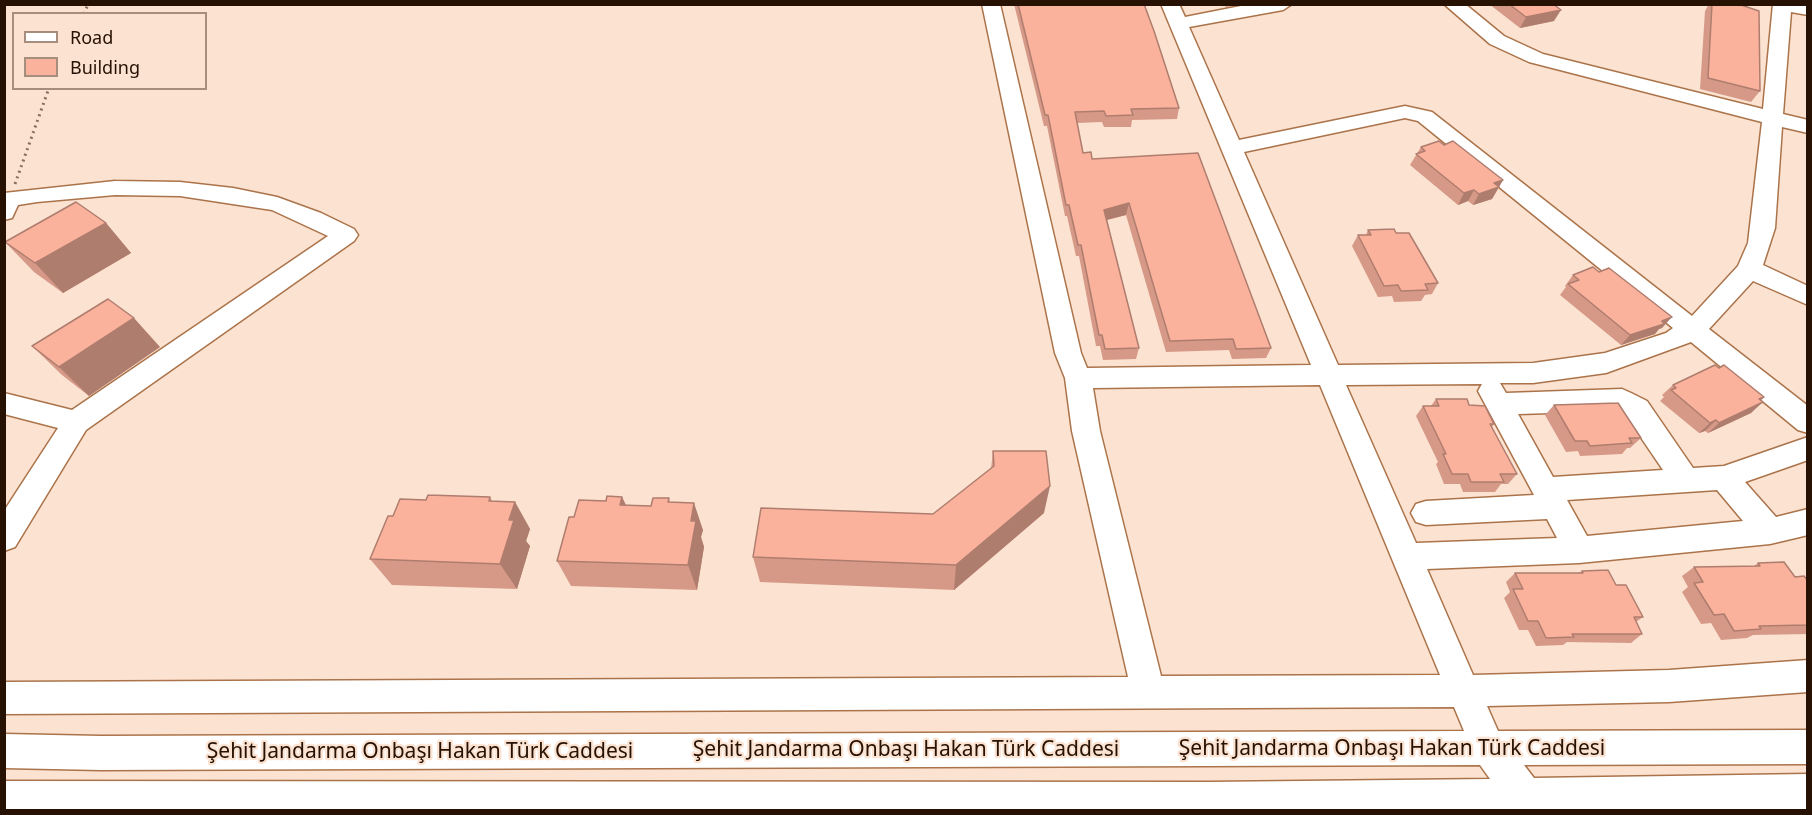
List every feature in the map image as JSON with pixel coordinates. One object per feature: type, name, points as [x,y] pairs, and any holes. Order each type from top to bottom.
[{"type":"street","points":[[992,4],[1068,353],[1078,378],[1086,431],[1149,694]]},
{"type":"street","points":[[1283,4],[1174,14],[1488,748],[1529,803]]},
{"type":"street","points":[[1453,4],[1497,40],[1536,58],[1808,127]]},
{"type":"street","points":[[1078,378],[1328,373],[1533,373],[1606,363],[1654,349],[1692,330],[1718,307],[1749,269],[1763,228],[1782,4],[1808,10]]},
{"type":"street","points":[[1232,148],[1405,112],[1425,116],[1808,422]]},
{"type":"street","points":[[4,538],[76,422],[346,235],[313,218],[277,204],[210,191],[115,188],[7,206]]},
{"type":"street","points":[[1749,269],[1808,296]]},
{"type":"street","points":[[1480,373],[1579,550]]},
{"type":"street","points":[[1498,404],[1622,400],[1637,409],[1687,482]]},
{"type":"street","points":[[4,403],[76,422]]},
{"type":"street","points":[[1426,513],[1724,478],[1808,448]]},
{"type":"street","points":[[1724,478],[1770,531]]},
{"type":"street","points":[[1406,557],[1579,550],[1770,531],[1808,522]]},
{"type":"street","points":[[4,698],[1463,691],[1669,686],[1808,676]]},
{"type":"street","name":"Şehit Jandarma Onbaşı Hakan Türk Caddesi","points":[[4,751],[113,753],[1808,747]]},
{"type":"street","points":[[1488,748],[1491,803]]},
{"type":"street","points":[[4,799],[330,806],[1529,803],[1808,792]]},
{"type":"path","points":[[7,206],[48,90]]},
{"type":"building","points":[[1018,4],[1144,4],[1179,108],[1131,109],[1133,115],[1106,116],[1104,111],[1075,112],[1083,153],[1091,152],[1092,159],[1198,153],[1271,348],[1236,349],[1233,339],[1170,341],[1129,203],[1104,210],[1139,348],[1105,349],[1102,335],[1099,335],[1081,245],[1078,245],[1069,205],[1066,205],[1048,115],[1045,115]]},
{"type":"building","points":[[1509,4],[1553,4],[1561,10],[1526,17]]},
{"type":"building","points":[[1712,4],[1738,4],[1759,11],[1760,91],[1708,78]]},
{"type":"building","points":[[1439,141],[1444,145],[1453,141],[1503,180],[1494,183],[1499,187],[1479,194],[1474,190],[1464,193],[1416,154],[1425,151],[1421,147]]},
{"type":"building","points":[[76,202],[106,223],[35,263],[5,242]]},
{"type":"building","points":[[1394,229],[1396,233],[1409,233],[1438,283],[1425,284],[1428,290],[1401,291],[1398,285],[1384,286],[1358,235],[1371,235],[1368,230]]},
{"type":"building","points":[[1593,267],[1599,272],[1609,268],[1672,317],[1662,321],[1664,324],[1630,335],[1568,284],[1579,280],[1573,275]]},
{"type":"building","points":[[108,299],[134,318],[59,367],[32,346]]},
{"type":"building","points":[[1715,365],[1719,368],[1724,365],[1764,397],[1759,399],[1763,402],[1719,423],[1716,420],[1710,423],[1671,390],[1676,388],[1673,385]]},
{"type":"building","points":[[1436,399],[1467,399],[1469,405],[1485,406],[1494,424],[1490,424],[1517,474],[1500,474],[1504,482],[1471,482],[1468,474],[1452,474],[1443,454],[1446,454],[1423,406],[1439,406]]},
{"type":"building","points":[[1618,403],[1641,438],[1629,438],[1632,443],[1590,446],[1587,441],[1575,441],[1554,405]]},
{"type":"building","points":[[993,451],[1046,451],[1050,486],[956,565],[753,557],[761,508],[933,514],[994,466]]},
{"type":"building","points":[[428,495],[490,497],[489,501],[515,502],[509,520],[514,520],[500,564],[370,559],[388,516],[393,516],[400,499],[426,500]]},
{"type":"building","points":[[607,496],[622,497],[620,505],[651,506],[653,498],[669,498],[668,502],[694,503],[691,521],[696,521],[688,565],[557,561],[569,517],[574,517],[579,500],[606,501]]},
{"type":"building","points":[[1784,562],[1795,577],[1804,576],[1808,581],[1808,625],[1759,626],[1761,629],[1734,631],[1724,614],[1714,615],[1694,583],[1703,582],[1694,567],[1760,566],[1758,563]]},
{"type":"building","points":[[1608,570],[1616,585],[1626,585],[1643,617],[1634,617],[1642,634],[1572,634],[1574,637],[1546,638],[1538,621],[1528,621],[1513,589],[1523,589],[1515,573],[1583,573],[1582,571]]}]
